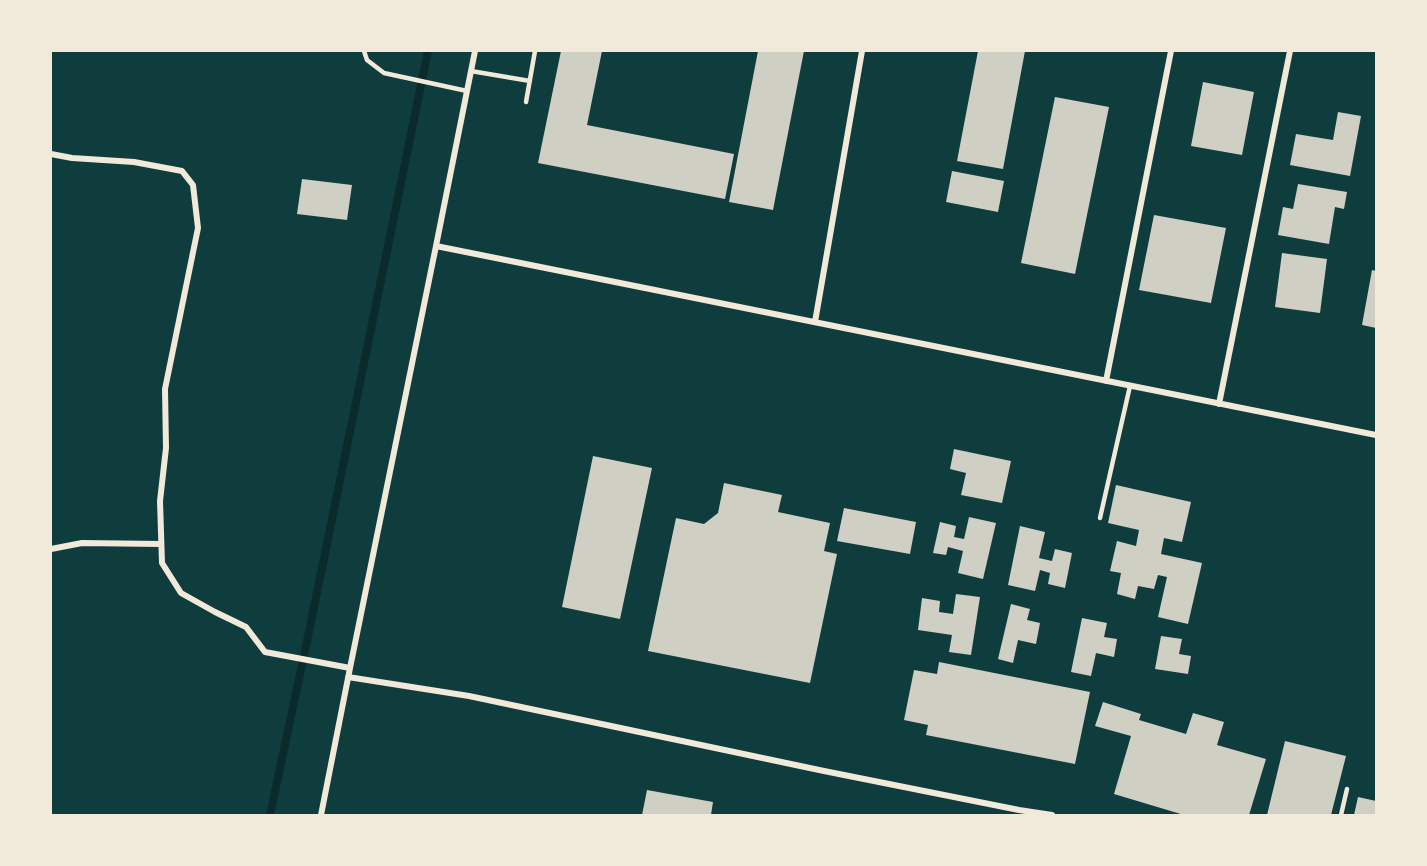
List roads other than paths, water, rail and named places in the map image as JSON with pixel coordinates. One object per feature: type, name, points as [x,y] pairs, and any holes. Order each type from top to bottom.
[{"type":"street","points":[[321,815],[475,51]]},
{"type":"street","points":[[815,322],[862,51]]},
{"type":"street","points":[[1106,381],[1171,51]]},
{"type":"street","points":[[1219,404],[1290,51]]},
{"type":"street","points":[[51,154],[72,158],[134,162],[182,171],[193,185],[198,228],[165,389],[165,448],[160,501],[162,563],[182,593],[246,627],[265,652],[350,668]]},
{"type":"street","points":[[436,246],[1376,435]]},
{"type":"street","points":[[51,549],[82,543],[161,544]]},
{"type":"street","points":[[348,676],[469,696],[824,771],[1052,815]]},
{"type":"lane","points":[[364,51],[367,60],[384,73],[467,91]]},
{"type":"lane","points":[[526,102],[536,51]]},
{"type":"lane","points":[[471,71],[530,81]]},
{"type":"lane","points":[[1100,518],[1130,386]]},
{"type":"lane","points":[[1341,815],[1347,789]]},
{"type":"waterway","points":[[270,815],[428,51]]}]
